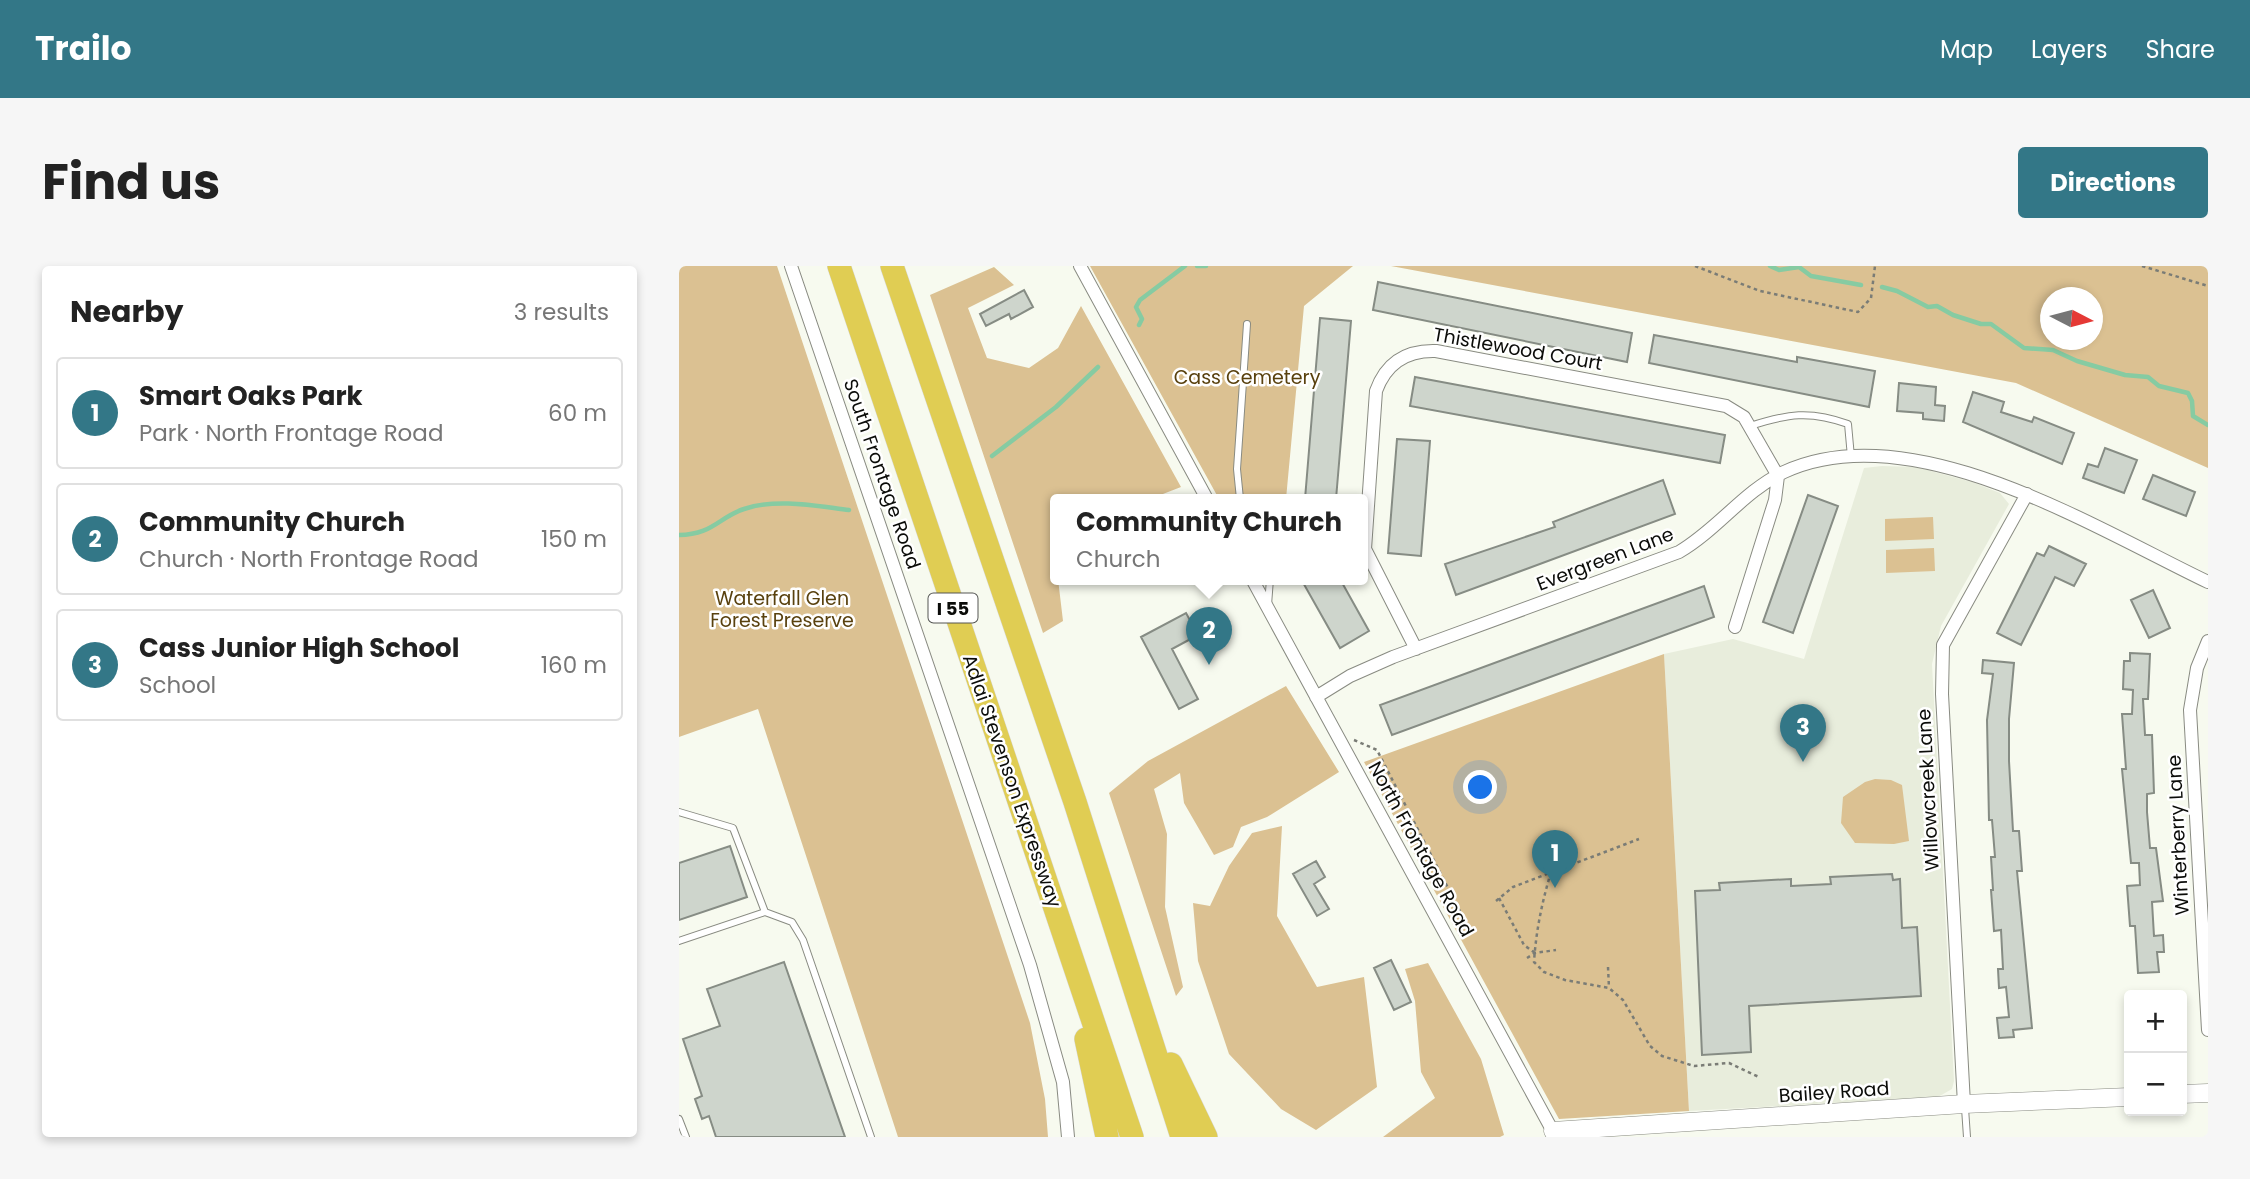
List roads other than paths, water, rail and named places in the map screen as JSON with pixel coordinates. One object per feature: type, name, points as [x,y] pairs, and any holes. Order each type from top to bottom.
[{"type":"highway","name":"Adlai Stevenson Expressway","points":[[838,266],[1132,1137]]},
{"type":"highway","name":"I 55","points":[[892,266],[1075,802],[1182,1137]]},
{"type":"highway","points":[[1069,950],[1107,1137]]},
{"type":"highway","points":[[1139,1000],[1206,1137]]},
{"type":"street","name":"South Frontage Road","points":[[790,266],[1030,965],[1063,1082],[1068,1137]]},
{"type":"street","points":[[1080,266],[1204,494]]},
{"type":"street","name":"Thistlewood Court","points":[[1368,506],[1376,391],[1382,375],[1399,359],[1420,351],[1436,351],[1726,406],[1744,417],[1778,475]]},
{"type":"street","name":"Evergreen Lane","points":[[1316,697],[1361,671],[1416,649],[1679,552],[1704,538],[1752,494],[1778,475],[1808,463],[1851,457],[1875,457],[1936,466],[1988,478],[2027,494],[2208,582]]},
{"type":"street","points":[[1735,627],[1775,500],[1778,475]]},
{"type":"street","name":"Willowcreek Lane","points":[[1964,1104],[1942,694],[1943,645],[2027,494]]},
{"type":"street","name":"Thistlewood Court","points":[[1368,559],[1416,649]]},
{"type":"street","name":"North Frontage Road","points":[[1255,585],[1551,1135]]},
{"type":"street","name":"Winterberry Lane","points":[[2208,641],[2197,668],[2190,710],[2208,1030]]},
{"type":"street","points":[[2187,1094],[2208,1093]]},
{"type":"street","name":"Bailey Road","points":[[1551,1135],[1964,1104],[2124,1097]]},
{"type":"lane","points":[[1240,494],[1237,469],[1247,324]]},
{"type":"lane","points":[[1750,426],[1789,414],[1838,420],[1848,424],[1851,457]]},
{"type":"lane","points":[[1268,608],[1270,585]]},
{"type":"lane","points":[[679,813],[733,828],[765,912]]},
{"type":"lane","points":[[679,941],[765,912],[792,922],[803,940],[871,1137]]},
{"type":"lane","points":[[1964,1104],[1967,1137]]},
{"type":"lane","points":[[679,1119],[685,1137]]},
{"type":"waterway","points":[[1139,325],[1142,319],[1136,307],[1140,300],[1185,266]]},
{"type":"waterway","points":[[1197,266],[1206,266]]},
{"type":"waterway","points":[[1770,266],[1779,270],[1799,267],[1811,276],[1861,285]]},
{"type":"waterway","points":[[1882,287],[1897,291],[1928,307],[1937,306],[1953,315],[1981,324],[1991,324],[2024,348],[2053,350],[2077,361],[2125,375],[2148,377],[2159,386],[2188,393],[2192,401],[2193,416],[2208,425]]},
{"type":"waterway","points":[[992,456],[1056,407],[1098,367]]},
{"type":"waterway","points":[[679,535],[700,532],[735,512],[770,504],[849,510]]},
{"type":"place","name":"Community Church","points":[[1209,665]]},
{"type":"place","name":"Cass Junior High School","points":[[1803,762]]},
{"type":"place","name":"Smart Oaks Park","points":[[1555,888]]},
{"type":"park label","name":"Cass Cemetery","points":[[1247,377]]},
{"type":"park label","name":"Waterfall Glen Forest Preserve","points":[[782,609]]}]
